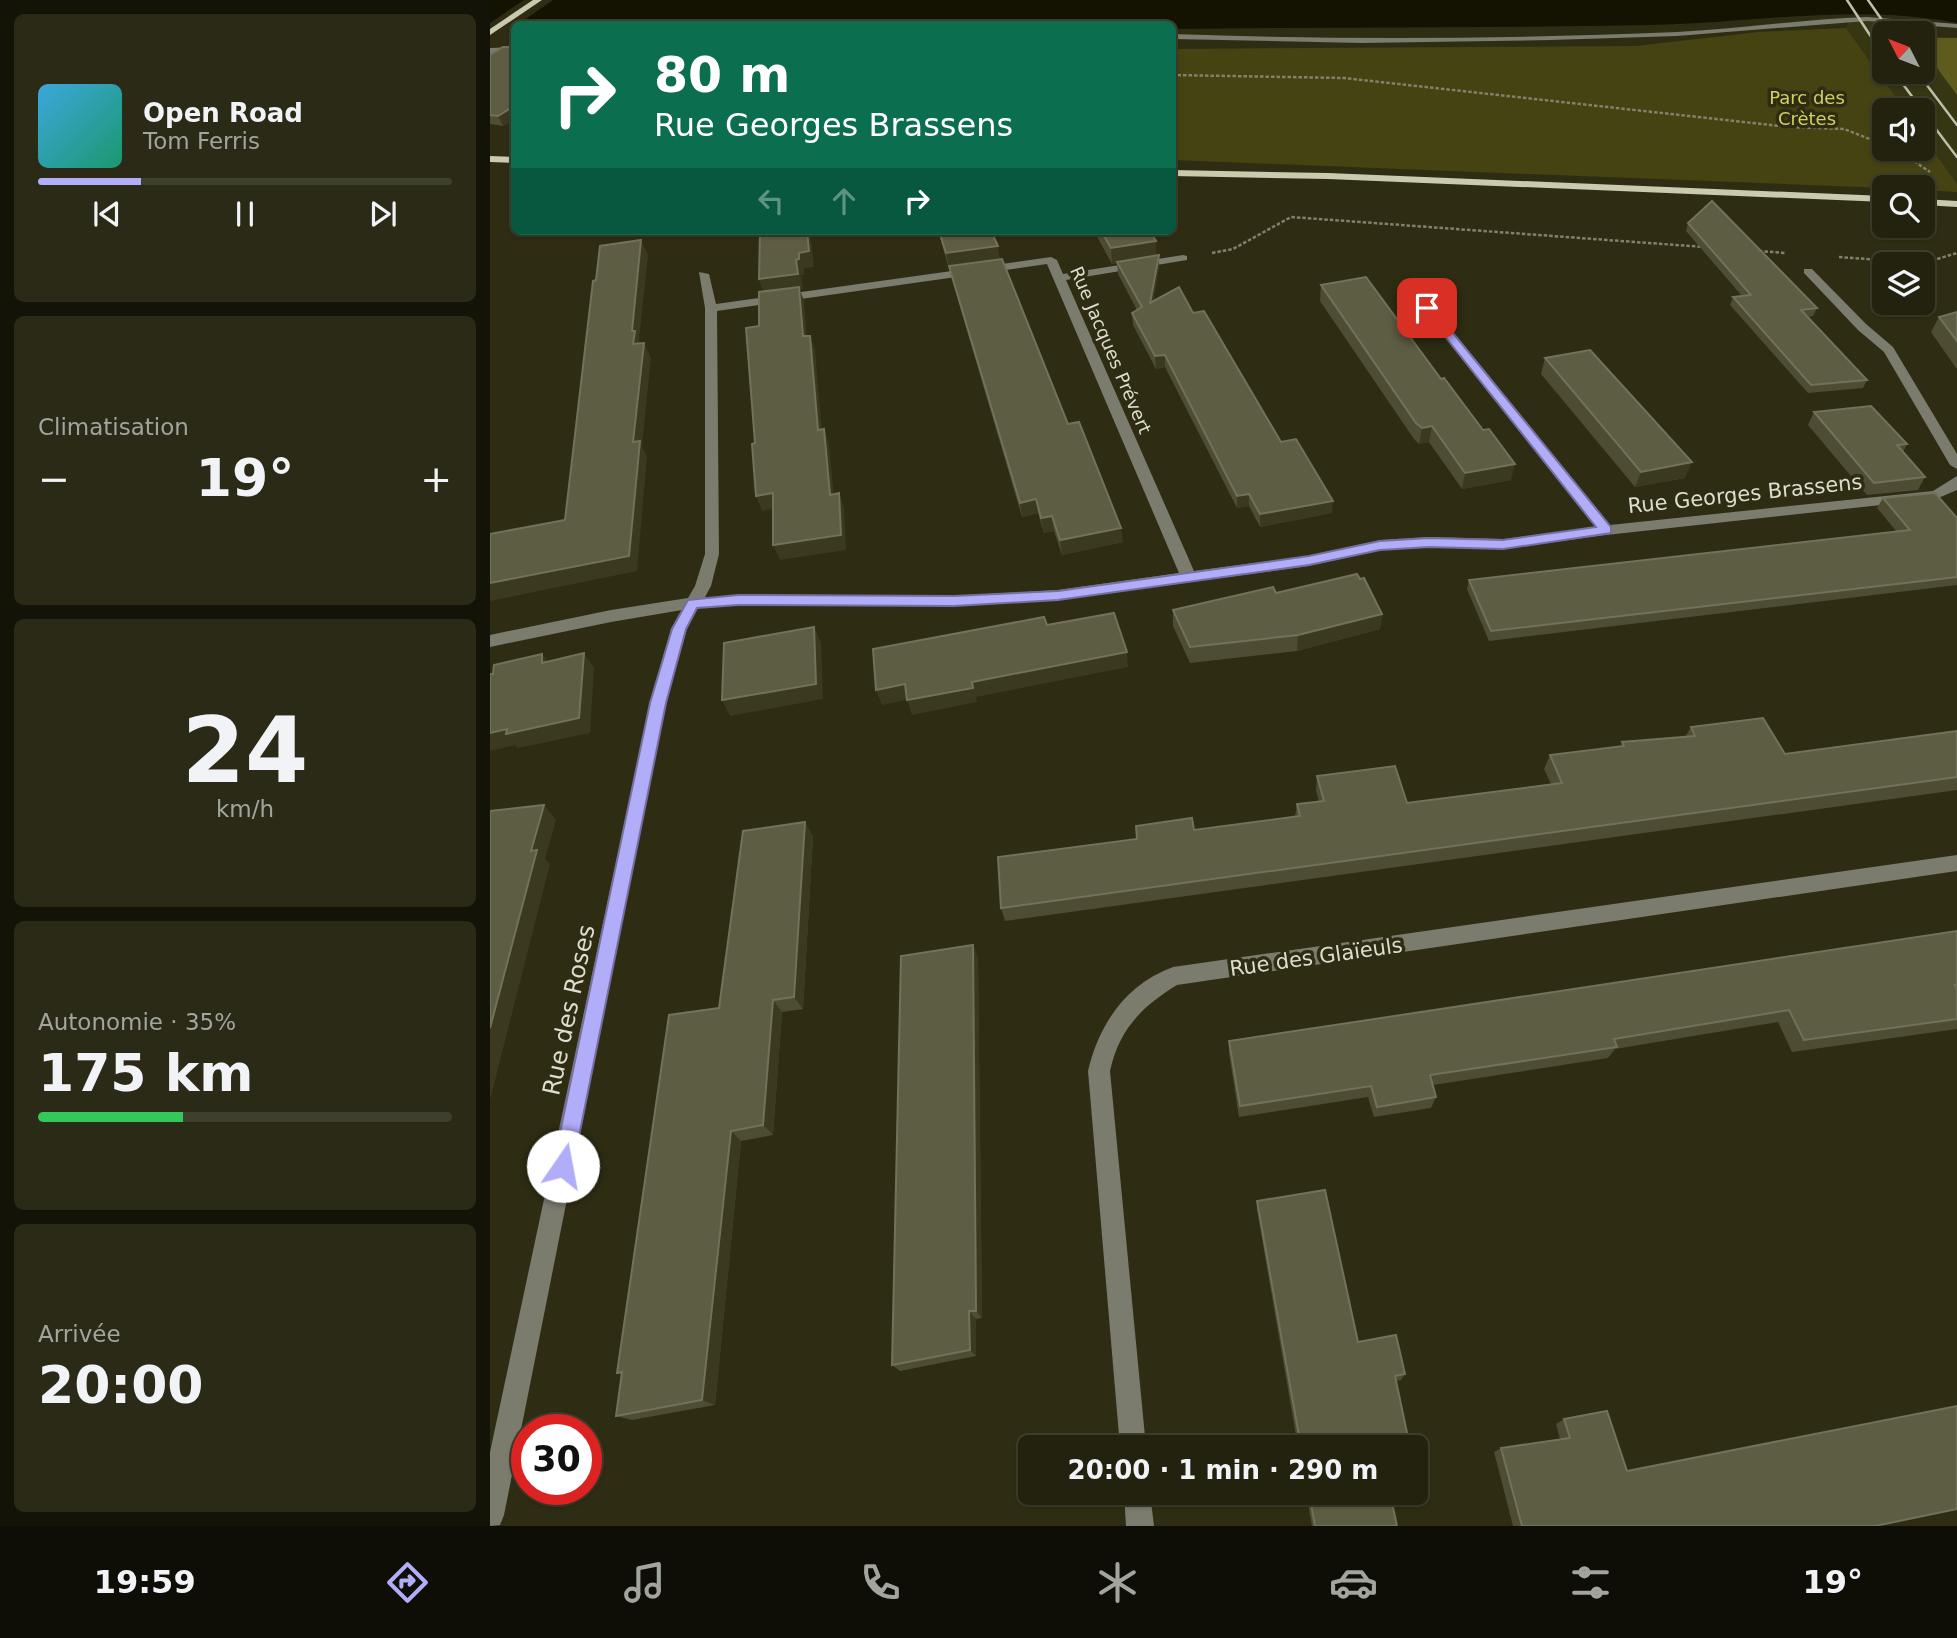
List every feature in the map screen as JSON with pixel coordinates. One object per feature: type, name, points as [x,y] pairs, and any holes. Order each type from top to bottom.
[{"type":"main road","points":[[490,33],[538,0]]},
{"type":"main road","points":[[490,159],[511,160]]},
{"type":"main road","points":[[1176,173],[1381,178],[1872,199]]},
{"type":"main road","points":[[1935,203],[1957,204]]},
{"type":"street","points":[[1176,36],[1236,39],[1548,38],[1681,34],[1868,19],[1908,20],[1957,26]]},
{"type":"street","points":[[490,51],[511,50]]},
{"type":"street","points":[[1059,278],[1183,258]]},
{"type":"street","name":"Rue Jacques Prévert","points":[[711,308],[1051,260],[1189,578]]},
{"type":"street","points":[[1808,271],[1862,327],[1889,349],[1957,465]]},
{"type":"street","points":[[693,603],[703,586],[712,554],[711,308],[704,274]]},
{"type":"street","points":[[1427,308],[1606,530]]},
{"type":"street","name":"Rue Georges Brassens","points":[[490,641],[611,616],[693,603],[738,600],[954,601],[1058,595],[1309,561],[1380,545],[1429,542],[1503,544],[1606,530],[1936,495],[1951,488],[1957,480]]},
{"type":"street","name":"Rue des Roses","points":[[490,1515],[658,703],[679,629],[693,603]]},
{"type":"street","name":"Rue des Glaïeuls","points":[[1132,1435],[1099,1071],[1103,1046],[1115,1024],[1143,994],[1173,976],[1520,929],[1957,863]]},
{"type":"street","points":[[1138,1505],[1140,1526]]},
{"type":"path","points":[[1176,75],[1344,78],[1789,127],[1844,129],[1872,140]]},
{"type":"path","points":[[1183,258],[1233,249],[1292,217],[1704,247]]},
{"type":"path","points":[[1759,251],[1787,253]]},
{"type":"path","points":[[1828,256],[1924,264],[1957,253]]},
{"type":"shaded area","points":[[490,0],[1957,0],[1957,23],[1919,17],[1843,14],[1650,25],[1176,29],[1176,21],[511,21],[511,32],[490,32]]},
{"type":"shaded area","points":[[1850,20],[1872,21],[1872,64],[1846,28]]},
{"type":"shaded area","points":[[1936,37],[1957,37],[1957,184],[1935,153],[1935,98],[1896,98],[1886,84],[1936,84]]},
{"type":"shaded area","points":[[1936,38],[1957,38],[1957,95],[1936,67]]},
{"type":"green space","name":"Parc des Crètes","points":[[1846,28],[1872,64],[1872,84],[1886,84],[1896,98],[1872,98],[1872,161],[1935,161],[1935,153],[1957,184],[1957,192],[1935,191],[1935,175],[1872,175],[1872,187],[1176,160],[1176,49],[1636,46],[1758,32]]},
{"type":"pier","points":[[524,0],[553,0],[523,21],[511,21],[511,29],[503,35],[490,35],[490,23]]},
{"type":"building","points":[[503,47],[511,47],[511,108],[498,116],[490,115],[490,55]]},
{"type":"building","points":[[1712,201],[1817,308],[1801,310],[1867,380],[1811,385],[1733,297],[1751,295],[1688,223]]},
{"type":"building","points":[[760,235],[807,235],[809,251],[799,253],[799,259],[796,260],[798,274],[759,279]]},
{"type":"building","points":[[940,235],[993,235],[998,246],[946,253]]},
{"type":"building","points":[[1103,235],[1152,235],[1156,241],[1111,248]]},
{"type":"building","points":[[641,240],[632,331],[635,331],[633,344],[644,343],[633,442],[640,441],[629,556],[490,583],[490,534],[565,520],[593,281],[596,280],[600,246]]},
{"type":"building","points":[[1159,255],[1150,303],[1179,287],[1193,313],[1204,311],[1281,442],[1296,439],[1333,501],[1260,514],[1249,494],[1237,496],[1165,355],[1155,356],[1132,313],[1142,307],[1117,262]]},
{"type":"building","points":[[1002,259],[1068,424],[1079,422],[1121,528],[1060,540],[1052,516],[1041,518],[1036,499],[1020,503],[949,266]]},
{"type":"building","points":[[1366,277],[1441,379],[1444,378],[1483,430],[1489,429],[1515,464],[1465,473],[1432,426],[1422,428],[1416,423],[1321,285]]},
{"type":"building","points":[[799,287],[803,336],[810,336],[818,430],[824,429],[830,495],[839,493],[841,535],[773,545],[773,493],[756,496],[752,444],[755,443],[746,328],[759,326],[759,292]]},
{"type":"building","points":[[1957,312],[1957,341],[1939,317]]},
{"type":"building","points":[[1590,350],[1692,462],[1641,472],[1545,358]]},
{"type":"building","points":[[1871,406],[1907,444],[1897,445],[1925,477],[1874,483],[1814,412]]},
{"type":"building","points":[[1935,493],[1957,518],[1957,577],[1491,631],[1469,580],[1910,530],[1883,498]]},
{"type":"building","points":[[1357,574],[1360,579],[1364,578],[1382,614],[1298,635],[1190,647],[1173,610],[1273,587],[1276,593]]},
{"type":"building","points":[[1114,613],[1127,652],[972,682],[973,688],[907,700],[905,684],[876,690],[873,649],[1044,617],[1047,625]]},
{"type":"building","points":[[814,627],[816,684],[722,700],[724,643]]},
{"type":"building","points":[[584,653],[579,718],[506,734],[507,729],[490,733],[490,674],[493,674],[494,665],[542,654],[542,663]]},
{"type":"building","points":[[1763,718],[1785,754],[1957,731],[1957,777],[1001,908],[998,857],[1137,839],[1136,826],[1192,818],[1194,830],[1300,816],[1297,804],[1324,801],[1317,776],[1395,766],[1407,803],[1562,783],[1550,755],[1624,746],[1622,742],[1695,736],[1691,727]]},
{"type":"building","points":[[544,805],[531,851],[537,850],[490,1028],[490,811]]},
{"type":"building","points":[[805,822],[794,997],[773,1000],[763,1125],[731,1131],[702,1400],[616,1416],[622,1372],[617,1373],[669,1015],[719,1008],[743,831]]},
{"type":"building","points":[[1957,931],[1957,1019],[1804,1040],[1789,1010],[1614,1039],[1617,1047],[1430,1075],[1436,1097],[1377,1107],[1371,1086],[1240,1106],[1229,1041]]},
{"type":"building","points":[[973,945],[976,1311],[969,1311],[970,1350],[892,1365],[901,956]]},
{"type":"building","points":[[1325,1190],[1358,1342],[1396,1335],[1405,1374],[1395,1376],[1407,1435],[1299,1435],[1257,1201]]},
{"type":"building","points":[[1957,1406],[1957,1509],[1875,1526],[1522,1526],[1501,1448],[1570,1438],[1564,1419],[1607,1411],[1627,1471]]},
{"type":"building","points":[[1311,1505],[1393,1505],[1397,1526],[1315,1526]]},
{"type":"railway","points":[[1847,0],[1872,38]]},
{"type":"railway","points":[[1868,0],[1883,21]]},
{"type":"railway","points":[[1903,84],[1913,98]]},
{"type":"railway","points":[[1926,84],[1957,125]]},
{"type":"railway","points":[[1935,128],[1957,157]]},
{"type":"route","points":[[563,1166],[658,703],[679,629],[693,603],[738,600],[954,601],[1058,595],[1309,561],[1380,545],[1429,542],[1503,544],[1606,530],[1427,308]]}]
